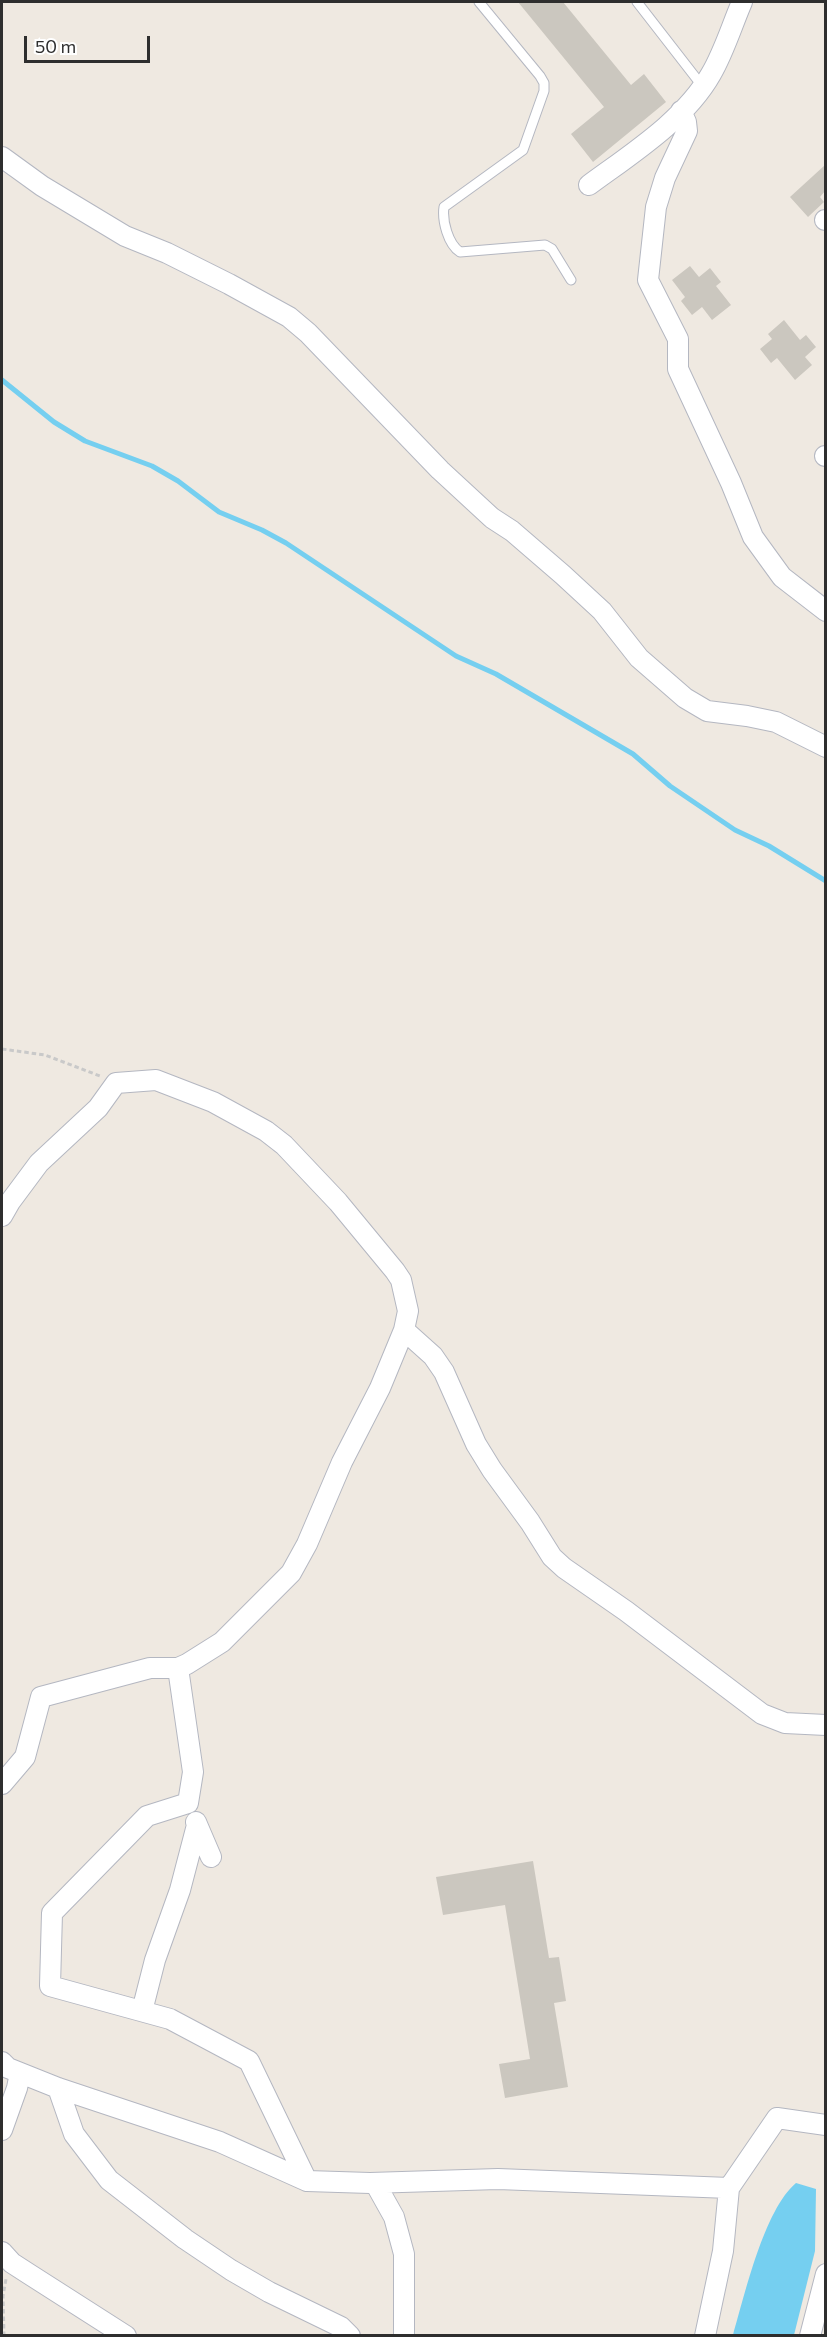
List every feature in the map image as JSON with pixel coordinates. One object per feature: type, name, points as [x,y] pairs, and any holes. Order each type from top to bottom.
[{"type":"street","points":[[589,184],[654,137],[703,87],[712,72],[742,2]]},
{"type":"street","points":[[681,111],[687,131],[665,178],[656,207],[648,280],[678,339],[678,369],[731,483],[753,537],[782,577],[825,611]]},
{"type":"street","points":[[2,157],[42,186],[125,236],[188,263],[289,317],[308,333],[440,470],[492,518],[512,531],[602,611],[639,658],[685,698],[706,711],[776,722],[825,747]]},
{"type":"street","points":[[2,1216],[39,1163],[99,1108],[116,1083],[156,1080],[243,1116],[284,1145],[338,1202],[401,1280],[408,1311],[404,1330],[380,1388],[342,1462],[311,1534],[291,1573],[222,1642],[206,1654],[178,1668],[150,1668],[41,1697],[25,1757],[2,1784]]},
{"type":"street","points":[[404,1330],[433,1356],[444,1372],[476,1444],[530,1522],[542,1544],[564,1568],[626,1611],[762,1714],[785,1723],[825,1725]]},
{"type":"street","points":[[178,1668],[193,1772],[188,1803],[211,1857]]},
{"type":"street","points":[[188,1803],[147,1816],[52,1913],[50,1986],[170,2019],[249,2061],[307,2181]]},
{"type":"street","points":[[142,2011],[154,1960],[180,1890],[197,1825]]},
{"type":"street","points":[[2,2062],[20,2073],[58,2088],[220,2142],[307,2181],[375,2183],[498,2179],[729,2188]]},
{"type":"street","points":[[2,2130],[20,2073]]},
{"type":"street","points":[[58,2088],[74,2134],[109,2181],[185,2239],[231,2270],[269,2292],[341,2327],[350,2336]]},
{"type":"street","points":[[705,2336],[723,2251],[729,2188],[777,2118],[825,2125]]},
{"type":"street","points":[[375,2183],[394,2217],[404,2254],[404,2336]]},
{"type":"street","points":[[7,2257],[126,2336]]},
{"type":"street","points":[[810,2336],[825,2274]]},
{"type":"lane","points":[[479,2],[540,76],[544,83],[544,91],[523,150],[444,207],[445,226],[453,248],[459,252],[545,245],[552,249],[571,280]]},
{"type":"lane","points":[[637,2],[703,87]]},
{"type":"path","points":[[2,1049],[45,1055],[116,1083]]},
{"type":"path","points":[[4,2336],[3,2296],[7,2275],[7,2257]]},
{"type":"water","points":[[796,2183],[816,2189],[815,2251],[794,2335],[733,2335],[765,2232],[774,2212]]},
{"type":"building","points":[[518,2],[563,2],[631,85],[644,74],[666,102],[593,162],[571,134],[604,107]]},
{"type":"building","points":[[825,165],[825,191],[820,197],[824,202],[808,217],[790,197]]},
{"type":"building","points":[[690,266],[699,277],[710,268],[721,282],[716,286],[731,305],[712,320],[702,307],[692,315],[681,301],[685,297],[672,280]]},
{"type":"building","points":[[784,320],[800,340],[806,335],[816,347],[805,357],[812,365],[795,380],[777,358],[771,363],[760,349],[772,339],[768,334]]},
{"type":"building","points":[[533,1861],[549,1958],[559,1957],[566,2001],[554,2003],[568,2087],[505,2098],[499,2064],[530,2059],[505,1905],[443,1915],[436,1877]]},
{"type":"waterway","points":[[2,380],[54,422],[85,441],[152,466],[178,481],[219,512],[286,543],[456,656],[496,674],[633,754],[670,786],[735,830],[769,846],[826,881]]}]
